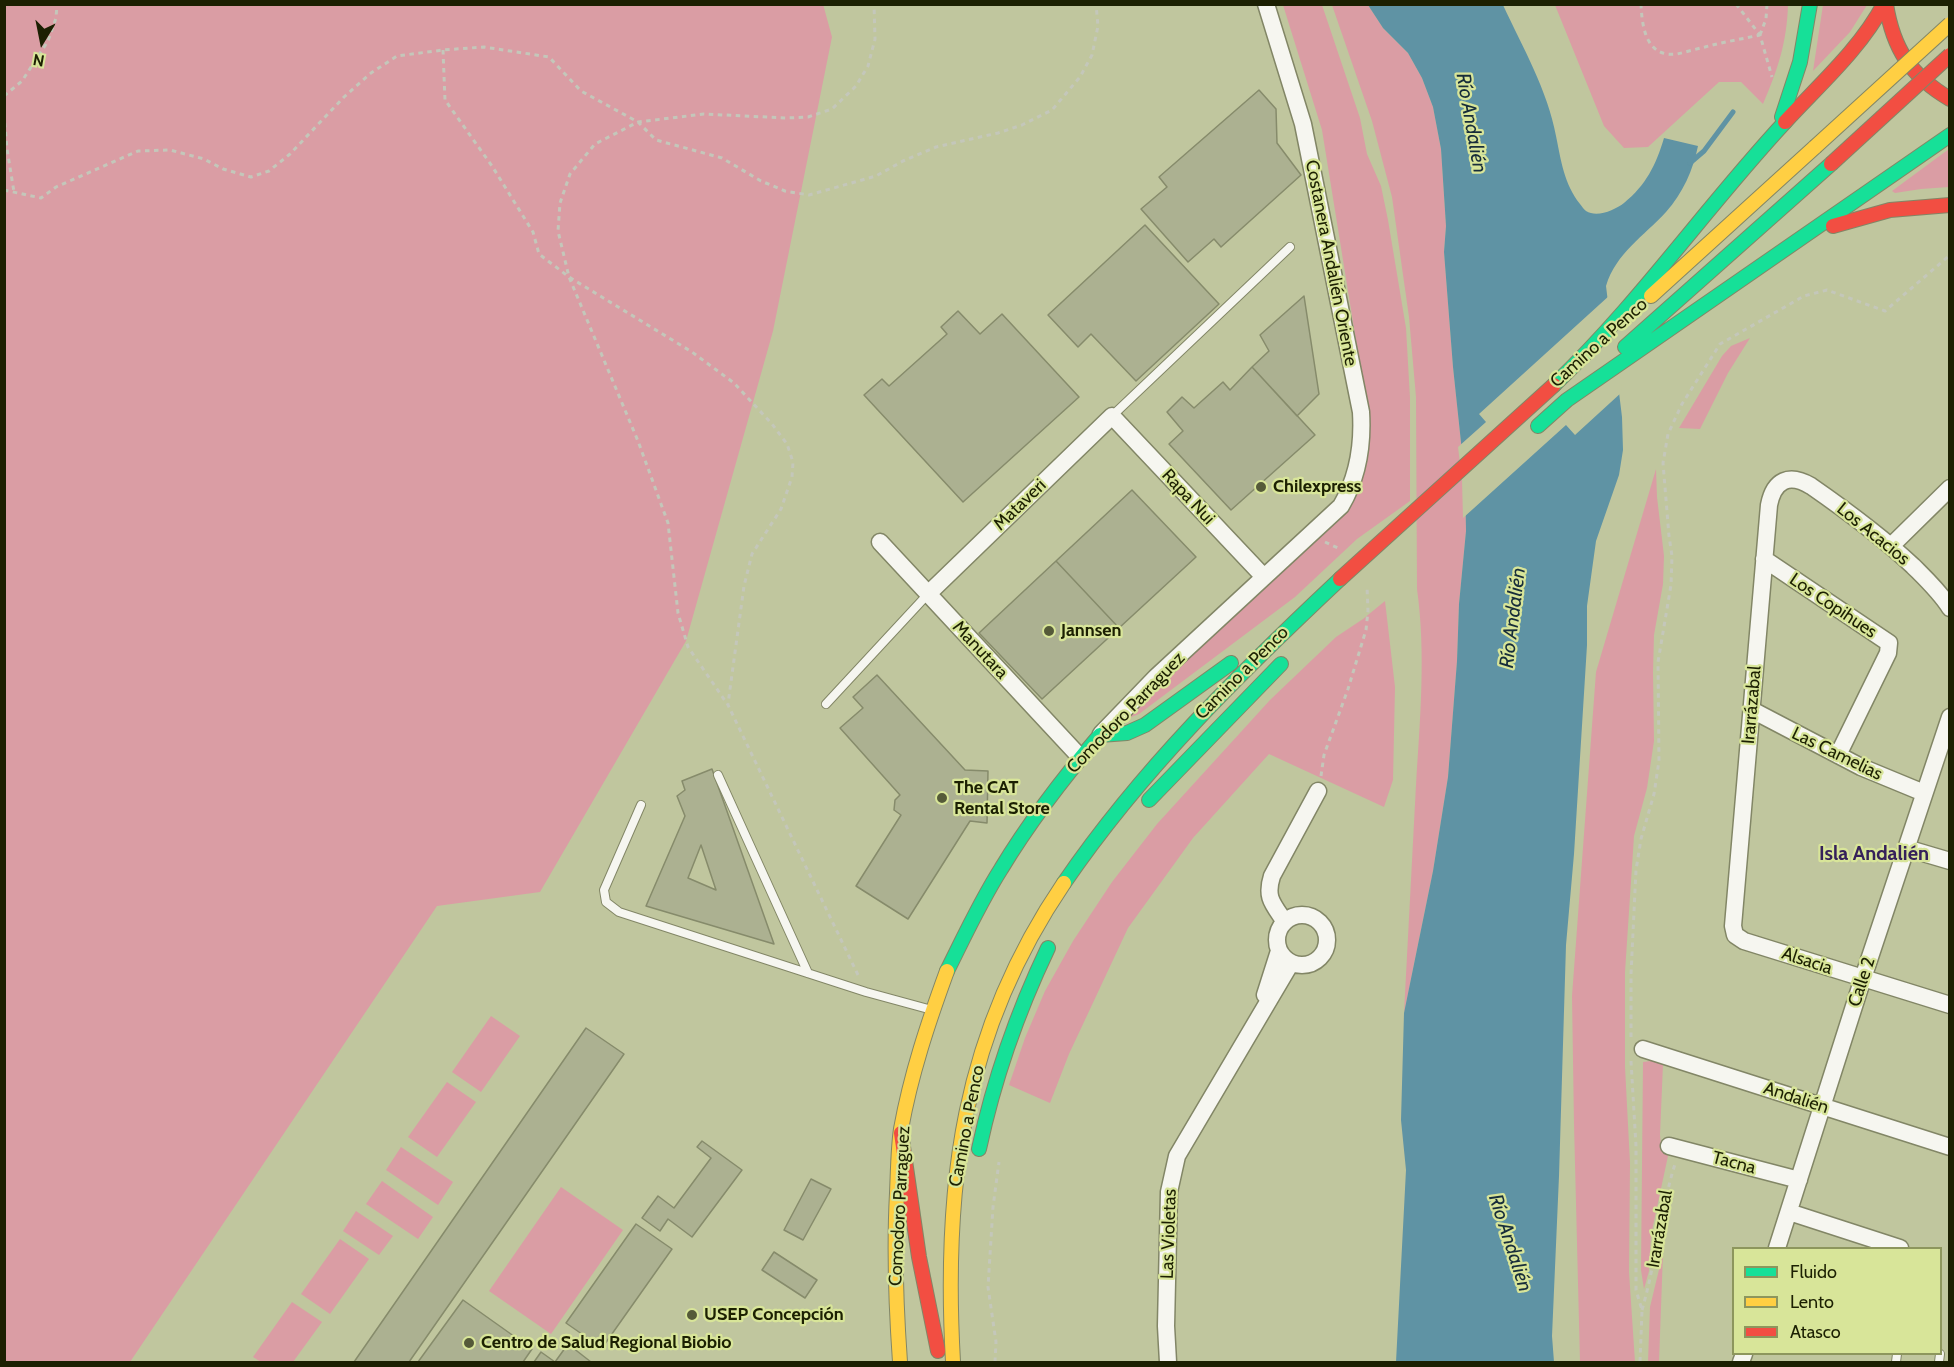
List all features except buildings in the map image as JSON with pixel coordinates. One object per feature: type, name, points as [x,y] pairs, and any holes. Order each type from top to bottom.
[{"type":"main road","points":[[1772,136],[1797,78],[1804,49],[1810,4]]},
{"type":"main road","points":[[1571,368],[1680,246],[1772,136],[1867,34],[1885,4]]},
{"type":"main road","points":[[1885,4],[1890,29],[1904,60],[1927,85],[1950,99]]},
{"type":"main road","name":"Camino a Penco","points":[[953,1362],[949,1292],[954,1190],[962,1131],[980,1056],[1007,984],[1056,894],[1085,850],[1114,812],[1184,731],[1311,604],[1950,24]]},
{"type":"main road","name":"Camino a Penco","points":[[1524,439],[1950,55]]},
{"type":"main road","points":[[1567,399],[1950,135]]},
{"type":"main road","points":[[1797,241],[1849,220],[1873,214],[1920,205],[1950,205]]},
{"type":"main road","points":[[1100,735],[1127,733],[1145,725],[1311,604]]},
{"type":"main road","name":"Camino a Penco","points":[[1138,814],[1200,746],[1294,651]]},
{"type":"main road","name":"Comodoro Parraguez","points":[[900,1362],[894,1260],[901,1132],[912,1076],[933,1010],[954,958],[995,879],[1037,815],[1080,757],[1100,735]]},
{"type":"main road","name":"Camino a Penco","points":[[977,1162],[992,1092],[1004,1053],[1034,977],[1057,932]]},
{"type":"main road","points":[[901,1132],[919,1257],[940,1362]]},
{"type":"street","name":"Costanera Andalién Oriente","points":[[1266,4],[1303,124],[1361,412],[1363,436],[1361,452],[1349,492],[1341,506],[1330,518]]},
{"type":"street","name":"Rapa Nui","points":[[1112,416],[1264,578]]},
{"type":"street","name":"Mataveri","points":[[928,594],[1112,416]]},
{"type":"street","name":"Los Acacios","points":[[1785,480],[1797,480],[1811,486],[1857,518],[1891,546],[1937,591],[1950,608]]},
{"type":"street","name":"Irarrázabal","points":[[1735,935],[1733,926],[1771,496],[1775,488],[1785,480]]},
{"type":"street","points":[[1891,546],[1950,488]]},
{"type":"street","name":"Comodoro Parraguez","points":[[1100,735],[1156,677],[1330,518]]},
{"type":"street","name":"Manutara","points":[[880,542],[1080,757]]},
{"type":"street","name":"Los Copihues","points":[[1764,560],[1888,643],[1888,653],[1838,755]]},
{"type":"street","name":"Las Camelias","points":[[1752,710],[1885,778],[1924,793]]},
{"type":"street","name":"Calle 2","points":[[1777,1247],[1863,978],[1950,717]]},
{"type":"street","points":[[1285,922],[1269,900],[1268,888],[1272,876],[1318,791]]},
{"type":"street","points":[[1906,848],[1950,861]]},
{"type":"street","points":[[1258,1019],[1279,951],[1277,937],[1285,922],[1294,916],[1311,916],[1326,930],[1328,940],[1326,949],[1322,957],[1313,964],[1305,966],[1291,963],[1279,951]]},
{"type":"street","name":"Alsacia","points":[[1735,935],[1744,941],[1950,1005]]},
{"type":"street","points":[[1258,1019],[1291,963]]},
{"type":"street","name":"Las Violetas","points":[[1168,1362],[1166,1326],[1169,1192],[1172,1173],[1177,1156],[1258,1019]]},
{"type":"street","name":"Andalién","points":[[1635,1050],[1950,1147]]},
{"type":"street","name":"Tacna","points":[[1674,1147],[1799,1180]]},
{"type":"street","points":[[1789,1212],[1897,1247]]},
{"type":"lane","points":[[1112,416],[1290,248]]},
{"type":"lane","points":[[826,704],[928,594]]},
{"type":"lane","points":[[718,775],[808,973]]},
{"type":"lane","points":[[641,805],[604,890],[606,902],[619,912],[866,992],[933,1010]]},
{"type":"path","points":[[4,96],[22,81],[48,41],[56,18],[57,4]]},
{"type":"path","points":[[866,992],[728,705],[688,647],[678,613],[668,523],[638,441],[569,277],[558,231],[560,203],[570,174],[595,144],[638,122],[704,114],[808,117],[832,109],[856,86],[868,66],[875,39],[874,4]]},
{"type":"path","points":[[4,190],[41,198],[56,187],[138,151],[170,150],[204,159],[223,169],[251,177],[269,171],[290,154],[344,97],[371,73],[397,56],[484,47],[549,57],[581,91],[638,122],[656,140],[722,158],[761,181],[785,191],[809,195],[876,176],[936,147],[998,133],[1022,125],[1052,110],[1080,77],[1092,55],[1098,26],[1096,4]]},
{"type":"path","points":[[1641,4],[1643,30],[1646,37],[1656,49],[1662,52],[1677,54],[1760,35]]},
{"type":"path","points":[[1736,4],[1760,35],[1773,85]]},
{"type":"path","points":[[1760,35],[1766,19],[1767,4]]},
{"type":"path","points":[[443,50],[445,100],[492,166],[533,232],[538,254],[569,277],[692,352],[734,383],[787,444],[793,462],[792,477],[781,509],[752,554],[744,586],[728,705]]},
{"type":"path","points":[[4,114],[14,192]]},
{"type":"path","points":[[1641,1362],[1642,1310],[1636,1290],[1635,1050],[1631,974],[1636,870],[1641,839],[1654,795],[1659,761],[1658,662],[1671,585],[1672,556],[1663,463],[1668,434],[1682,404],[1720,344],[1804,296],[1827,290],[1885,311],[1950,255]]},
{"type":"path","points":[[1318,791],[1324,755],[1366,630],[1367,582]]},
{"type":"path","name":"Irarrázabal","points":[[1642,1310],[1652,1275],[1674,1147]]},
{"type":"path","points":[[995,1362],[996,1342],[988,1287],[993,1207],[1000,1156]]},
{"type":"shaded area","points":[[5,4],[823,4],[832,37],[773,331],[686,641],[540,892],[437,906],[130,1362],[5,1362]]},
{"type":"shaded area","points":[[1788,4],[1781,55],[1763,104],[1741,82],[1719,82],[1648,147],[1624,148],[1604,126],[1555,5]]},
{"type":"shaded area","points":[[1283,5],[1322,5],[1360,118],[1367,154],[1381,186],[1406,328],[1410,398],[1410,501],[1357,539],[1295,597],[1139,714],[1129,718],[1141,702],[1347,511],[1357,492],[1367,460],[1370,427],[1322,130]]},
{"type":"shaded area","points":[[1332,5],[1368,5],[1383,28],[1408,53],[1422,78],[1433,107],[1441,149],[1446,226],[1444,252],[1465,480],[1466,531],[1448,777],[1433,871],[1404,1013],[1421,687],[1421,637],[1417,589],[1416,397],[1409,317],[1392,197],[1372,121]]},
{"type":"shaded area","points":[[1823,5],[1867,5],[1850,32],[1813,71]]},
{"type":"shaded area","points":[[1949,149],[1949,187],[1895,193],[1892,191]]},
{"type":"shaded area","points":[[1750,338],[1728,373],[1700,429],[1679,428],[1722,356],[1731,346]]},
{"type":"shaded area","points":[[1656,469],[1664,556],[1663,584],[1654,635],[1654,741],[1647,788],[1634,836],[1625,972],[1625,1067],[1630,1163],[1629,1272],[1635,1362],[1580,1362],[1572,996],[1596,672]]},
{"type":"shaded area","points":[[1385,601],[1395,687],[1393,780],[1384,807],[1269,754],[1193,838],[1128,928],[1069,1054],[1050,1103],[1009,1085],[1025,1038],[1045,991],[1073,941],[1112,882],[1157,824],[1270,700],[1336,637]]},
{"type":"shaded area","points":[[491,1016],[520,1036],[481,1092],[452,1072]]},
{"type":"shaded area","points":[[1643,1062],[1663,1064],[1660,1135],[1661,1145],[1668,1156],[1651,1235],[1649,1271],[1644,1289],[1641,1270]]},
{"type":"shaded area","points":[[447,1082],[476,1102],[437,1157],[408,1137]]},
{"type":"shaded area","points":[[401,1147],[453,1182],[438,1205],[386,1170]]},
{"type":"shaded area","points":[[382,1181],[433,1217],[418,1239],[366,1204]]},
{"type":"shaded area","points":[[561,1187],[623,1230],[551,1334],[489,1291]]},
{"type":"shaded area","points":[[356,1211],[393,1236],[379,1255],[343,1231]]},
{"type":"shaded area","points":[[340,1239],[369,1259],[330,1314],[301,1294]]},
{"type":"shaded area","points":[[1663,1253],[1659,1362],[1648,1362],[1650,1307]]},
{"type":"shaded area","points":[[292,1302],[322,1322],[293,1362],[261,1362],[253,1357]]},
{"type":"water","name":"Río Andalién","points":[[1368,5],[1503,5],[1547,102],[1570,188],[1580,204],[1590,213],[1611,210],[1632,196],[1649,174],[1664,138],[1698,146],[1690,172],[1677,197],[1666,212],[1616,264],[1606,286],[1622,417],[1623,450],[1619,475],[1596,541],[1587,606],[1587,645],[1566,945],[1552,1336],[1554,1362],[1396,1362],[1406,1170],[1401,1120],[1404,1013],[1433,871],[1448,777],[1466,531],[1465,480],[1444,252],[1446,226],[1441,149],[1433,107],[1422,78],[1408,53],[1383,28]]},
{"type":"pier","points":[[1610,295],[1622,392],[1575,435],[1566,425],[1463,518],[1458,447],[1486,422],[1479,414]]},
{"type":"waterway","points":[[1690,163],[1704,151],[1733,112]]},
{"type":"traffic: fast","points":[[1782,117],[1800,62],[1810,4]]},
{"type":"traffic: fast","points":[[1554,385],[1644,289],[1785,122]]},
{"type":"traffic: fast","points":[[1538,426],[1567,400],[1950,135]]},
{"type":"traffic: fast","points":[[1625,347],[1831,164]]},
{"type":"traffic: fast","points":[[1064,883],[1094,841],[1159,762],[1229,686],[1340,579]]},
{"type":"traffic: fast","points":[[1100,735],[1127,733],[1145,725],[1231,663]]},
{"type":"traffic: fast","points":[[1149,800],[1281,664]]},
{"type":"traffic: fast","points":[[947,971],[993,881],[1012,851],[1073,767],[1100,735]]},
{"type":"traffic: fast","points":[[979,1149],[1008,1047],[1026,997],[1048,948]]},
{"type":"traffic: slow","points":[[1815,147],[1950,24]]},
{"type":"traffic: slow","points":[[1651,296],[1815,147]]},
{"type":"traffic: slow","points":[[953,1362],[952,1234],[957,1172],[966,1112],[981,1054],[1002,996],[1030,939],[1064,883]]},
{"type":"traffic: slow","points":[[900,1362],[896,1256],[900,1137],[915,1069],[947,971]]},
{"type":"traffic: jam","points":[[1785,122],[1851,51],[1884,4]]},
{"type":"traffic: jam","points":[[1886,4],[1893,35],[1906,60],[1925,81],[1950,99]]},
{"type":"traffic: jam","points":[[1831,164],[1950,55]]},
{"type":"traffic: jam","points":[[1833,226],[1890,210],[1950,205]]},
{"type":"traffic: jam","points":[[1340,579],[1554,385]]},
{"type":"traffic: jam","points":[[901,1133],[919,1257],[938,1351]]},
{"type":"place","name":"Chilexpress","points":[[1261,487]]},
{"type":"place","name":"Jannsen","points":[[1049,631]]},
{"type":"place","name":"The CAT Rental Store","points":[[942,798]]},
{"type":"place","name":"USEP Concepción","points":[[692,1315]]},
{"type":"place","name":"Centro de Salud Regional Biobio","points":[[469,1343]]},
{"type":"district","name":"Isla Andalién","points":[[1874,854]]}]
